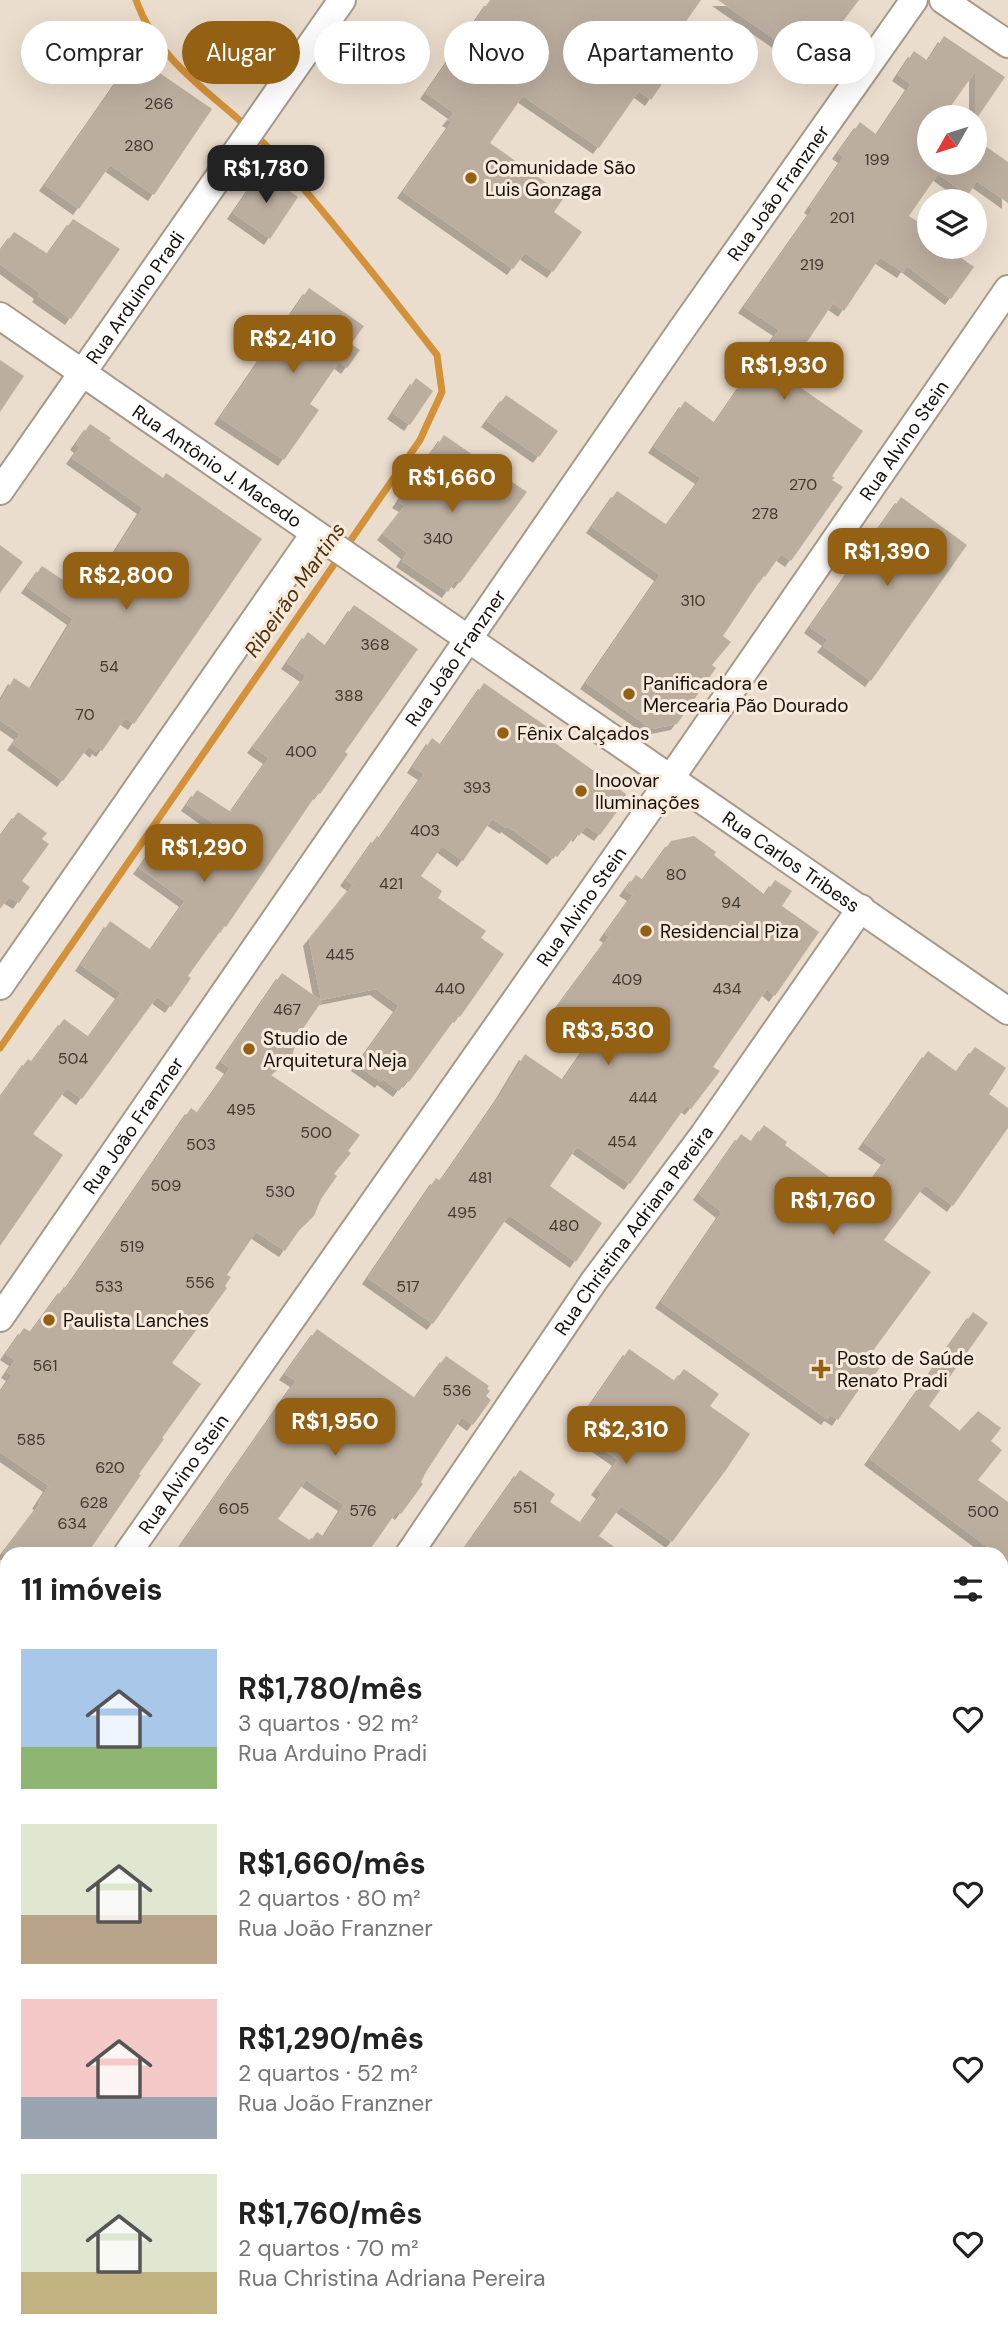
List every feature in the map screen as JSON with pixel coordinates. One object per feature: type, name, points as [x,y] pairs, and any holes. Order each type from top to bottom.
[{"type":"street","name":"Rua Arduino Pradi","points":[[0,491],[342,0]]},
{"type":"street","name":"Rua João Franzner","points":[[0,1318],[682,329],[914,0]]},
{"type":"street","points":[[943,0],[1008,44]]},
{"type":"street","name":"Rua Alvino Stein","points":[[132,1547],[671,779],[1008,289]]},
{"type":"street","name":"Rua Antônio J. Macedo","points":[[0,316],[469,640]]},
{"type":"street","points":[[0,986],[321,539]]},
{"type":"street","name":"Rua Carlos Tribess","points":[[469,640],[1008,1011]]},
{"type":"street","name":"Rua Christina Adriana Pereira","points":[[414,1547],[594,1281],[704,1134],[861,908]]},
{"type":"building","points":[[490,0],[701,0],[686,21],[563,21],[563,84],[662,84],[651,100],[639,91],[599,148],[523,96],[490,143],[565,196],[554,212],[582,232],[553,272],[525,253],[513,269],[403,192],[452,122],[448,120],[454,113],[426,93],[444,67],[444,84],[549,84],[549,21],[476,21]]},
{"type":"building","points":[[718,0],[859,0],[843,21],[772,21],[772,38],[758,28],[758,21],[748,21]]},
{"type":"building","points":[[944,36],[1005,77],[986,105],[975,105],[975,72],[952,105],[917,105],[917,175],[937,175],[928,189],[917,189],[917,204],[909,216],[917,221],[917,259],[963,259],[974,267],[951,299],[907,266],[903,272],[880,257],[844,311],[833,303],[803,348],[813,355],[794,383],[863,431],[832,476],[835,478],[832,480],[843,487],[791,561],[781,554],[765,577],[763,576],[723,636],[731,642],[712,665],[716,668],[677,724],[652,729],[586,683],[660,575],[592,527],[617,491],[667,525],[701,478],[654,447],[685,401],[715,423],[779,330],[744,307],[813,209],[810,207],[844,157],[838,153],[860,122],[877,135],[911,84],[898,75],[914,51],[928,61]]},
{"type":"building","points":[[168,79],[212,109],[154,195],[110,165],[79,209],[45,185],[115,84],[168,84]]},
{"type":"building","points":[[987,147],[1008,162],[1008,203],[977,181],[972,189],[959,189],[939,175],[987,175]]},
{"type":"building","points":[[262,171],[298,197],[270,239],[233,213]]},
{"type":"building","points":[[73,219],[120,249],[71,319],[0,264],[0,251],[14,232],[48,254]]},
{"type":"building","points":[[309,288],[364,326],[351,344],[360,350],[347,368],[339,362],[310,404],[319,410],[284,460],[220,418]]},
{"type":"building","points":[[0,360],[24,376],[0,412]]},
{"type":"building","points":[[416,378],[433,391],[410,425],[393,413]]},
{"type":"building","points":[[506,395],[558,431],[539,457],[487,421]]},
{"type":"building","points":[[90,424],[163,478],[166,473],[262,539],[134,724],[125,718],[102,751],[98,748],[96,752],[89,746],[63,781],[13,744],[20,734],[0,720],[0,702],[14,678],[31,689],[73,619],[27,587],[42,566],[87,596],[143,508],[72,458],[80,447],[76,444]]},
{"type":"building","points":[[444,435],[527,492],[460,583],[456,580],[448,592],[402,561],[407,553],[383,534],[405,506],[398,502]]},
{"type":"building","points":[[901,497],[967,545],[871,681],[823,646],[828,640],[810,627]]},
{"type":"building","points":[[0,545],[23,562],[0,593]]},
{"type":"building","points":[[354,605],[418,649],[345,752],[348,754],[320,794],[318,792],[226,927],[224,926],[188,976],[191,978],[171,1007],[157,997],[82,1099],[67,1088],[33,1134],[63,1155],[0,1246],[0,1098],[28,1059],[32,1062],[64,1019],[89,1037],[121,993],[81,965],[110,921],[151,950],[185,901],[139,868],[162,836],[192,854],[213,823],[187,805],[197,790],[231,812],[269,758],[253,747],[306,676],[287,663],[308,632],[326,646]]},
{"type":"building","points":[[484,683],[553,731],[548,738],[626,794],[624,802],[600,835],[586,826],[579,836],[576,834],[553,859],[507,826],[506,828],[492,819],[463,861],[442,846],[421,876],[442,891],[438,898],[486,931],[481,938],[504,954],[460,1017],[458,1015],[409,1082],[407,1080],[399,1091],[357,1065],[399,1006],[376,989],[321,1000],[309,940],[353,885],[346,880],[377,836],[380,838],[424,774],[413,767],[432,738],[441,745]]},
{"type":"building","points":[[18,812],[47,833],[42,839],[49,844],[22,881],[30,887],[19,903],[9,897],[0,909],[0,837]]},
{"type":"building","points":[[694,836],[765,895],[775,880],[792,891],[782,906],[819,932],[775,996],[767,989],[713,1067],[720,1071],[691,1109],[686,1106],[630,1184],[577,1147],[550,1186],[602,1223],[576,1262],[509,1215],[433,1324],[368,1278],[436,1178],[441,1181],[525,1054],[563,1080],[590,1041],[552,1014],[609,937],[605,934],[633,895],[625,890],[636,875],[643,880],[671,841]]},
{"type":"building","points":[[282,973],[322,1001],[298,1036],[292,1056],[271,1075],[360,1135],[348,1151],[351,1153],[334,1174],[337,1176],[321,1199],[314,1216],[300,1229],[285,1251],[256,1232],[227,1275],[231,1277],[225,1286],[227,1288],[172,1363],[201,1384],[162,1438],[164,1439],[139,1474],[141,1475],[92,1547],[7,1547],[40,1504],[38,1503],[49,1486],[0,1452],[0,1393],[12,1375],[7,1372],[15,1360],[6,1354],[24,1328],[31,1332],[64,1287],[66,1289],[191,1108],[198,1113],[230,1068],[221,1062]]},
{"type":"building","points":[[975,1047],[1006,1068],[989,1094],[1008,1108],[1008,1128],[953,1206],[925,1185],[884,1240],[931,1272],[872,1352],[870,1357],[881,1366],[868,1384],[864,1382],[838,1420],[830,1415],[827,1419],[661,1302],[722,1212],[699,1194],[741,1134],[752,1142],[764,1125],[787,1142],[785,1145],[851,1193],[853,1190],[861,1195],[887,1159],[864,1143],[928,1051],[957,1072]]},
{"type":"building","points":[[973,1312],[988,1323],[929,1406],[960,1431],[978,1411],[1001,1428],[991,1441],[1002,1450],[978,1480],[1008,1502],[1008,1547],[988,1547],[870,1459]]},
{"type":"building","points":[[317,1329],[415,1398],[446,1356],[489,1386],[487,1389],[490,1391],[486,1396],[491,1400],[473,1425],[462,1417],[426,1472],[421,1482],[423,1484],[401,1514],[397,1511],[372,1547],[180,1547],[296,1381],[285,1374]],"holes":[[[306,1480],[344,1505],[324,1537],[317,1532],[311,1541],[278,1519]]]},
{"type":"building","points":[[629,1349],[675,1381],[684,1369],[719,1394],[710,1406],[750,1434],[672,1542],[621,1506],[599,1536],[614,1547],[466,1547],[520,1470],[555,1494],[550,1502],[581,1523],[602,1493],[597,1489],[618,1460],[574,1429]]},
{"type":"waterway","name":"Ribeirão Martins","points":[[0,1048],[420,440],[442,392],[437,355],[417,329],[273,153],[178,66],[147,25],[136,0]]},
{"type":"place","name":"Comunidade São Luis Gonzaga","points":[[471,178]]},
{"type":"place","name":"Panificadora e Mercearia Pão Dourado","points":[[629,694]]},
{"type":"place","name":"Fênix Calçados","points":[[503,733]]},
{"type":"place","name":"Inoovar Iluminações","points":[[581,791]]},
{"type":"place","name":"Residencial Piza","points":[[646,931]]},
{"type":"place","name":"Studio de Arquitetura Neja","points":[[249,1049]]},
{"type":"place","name":"Paulista Lanches","points":[[49,1320]]},
{"type":"place","name":"Posto de Saúde Renato Pradi","points":[[821,1369]]}]
